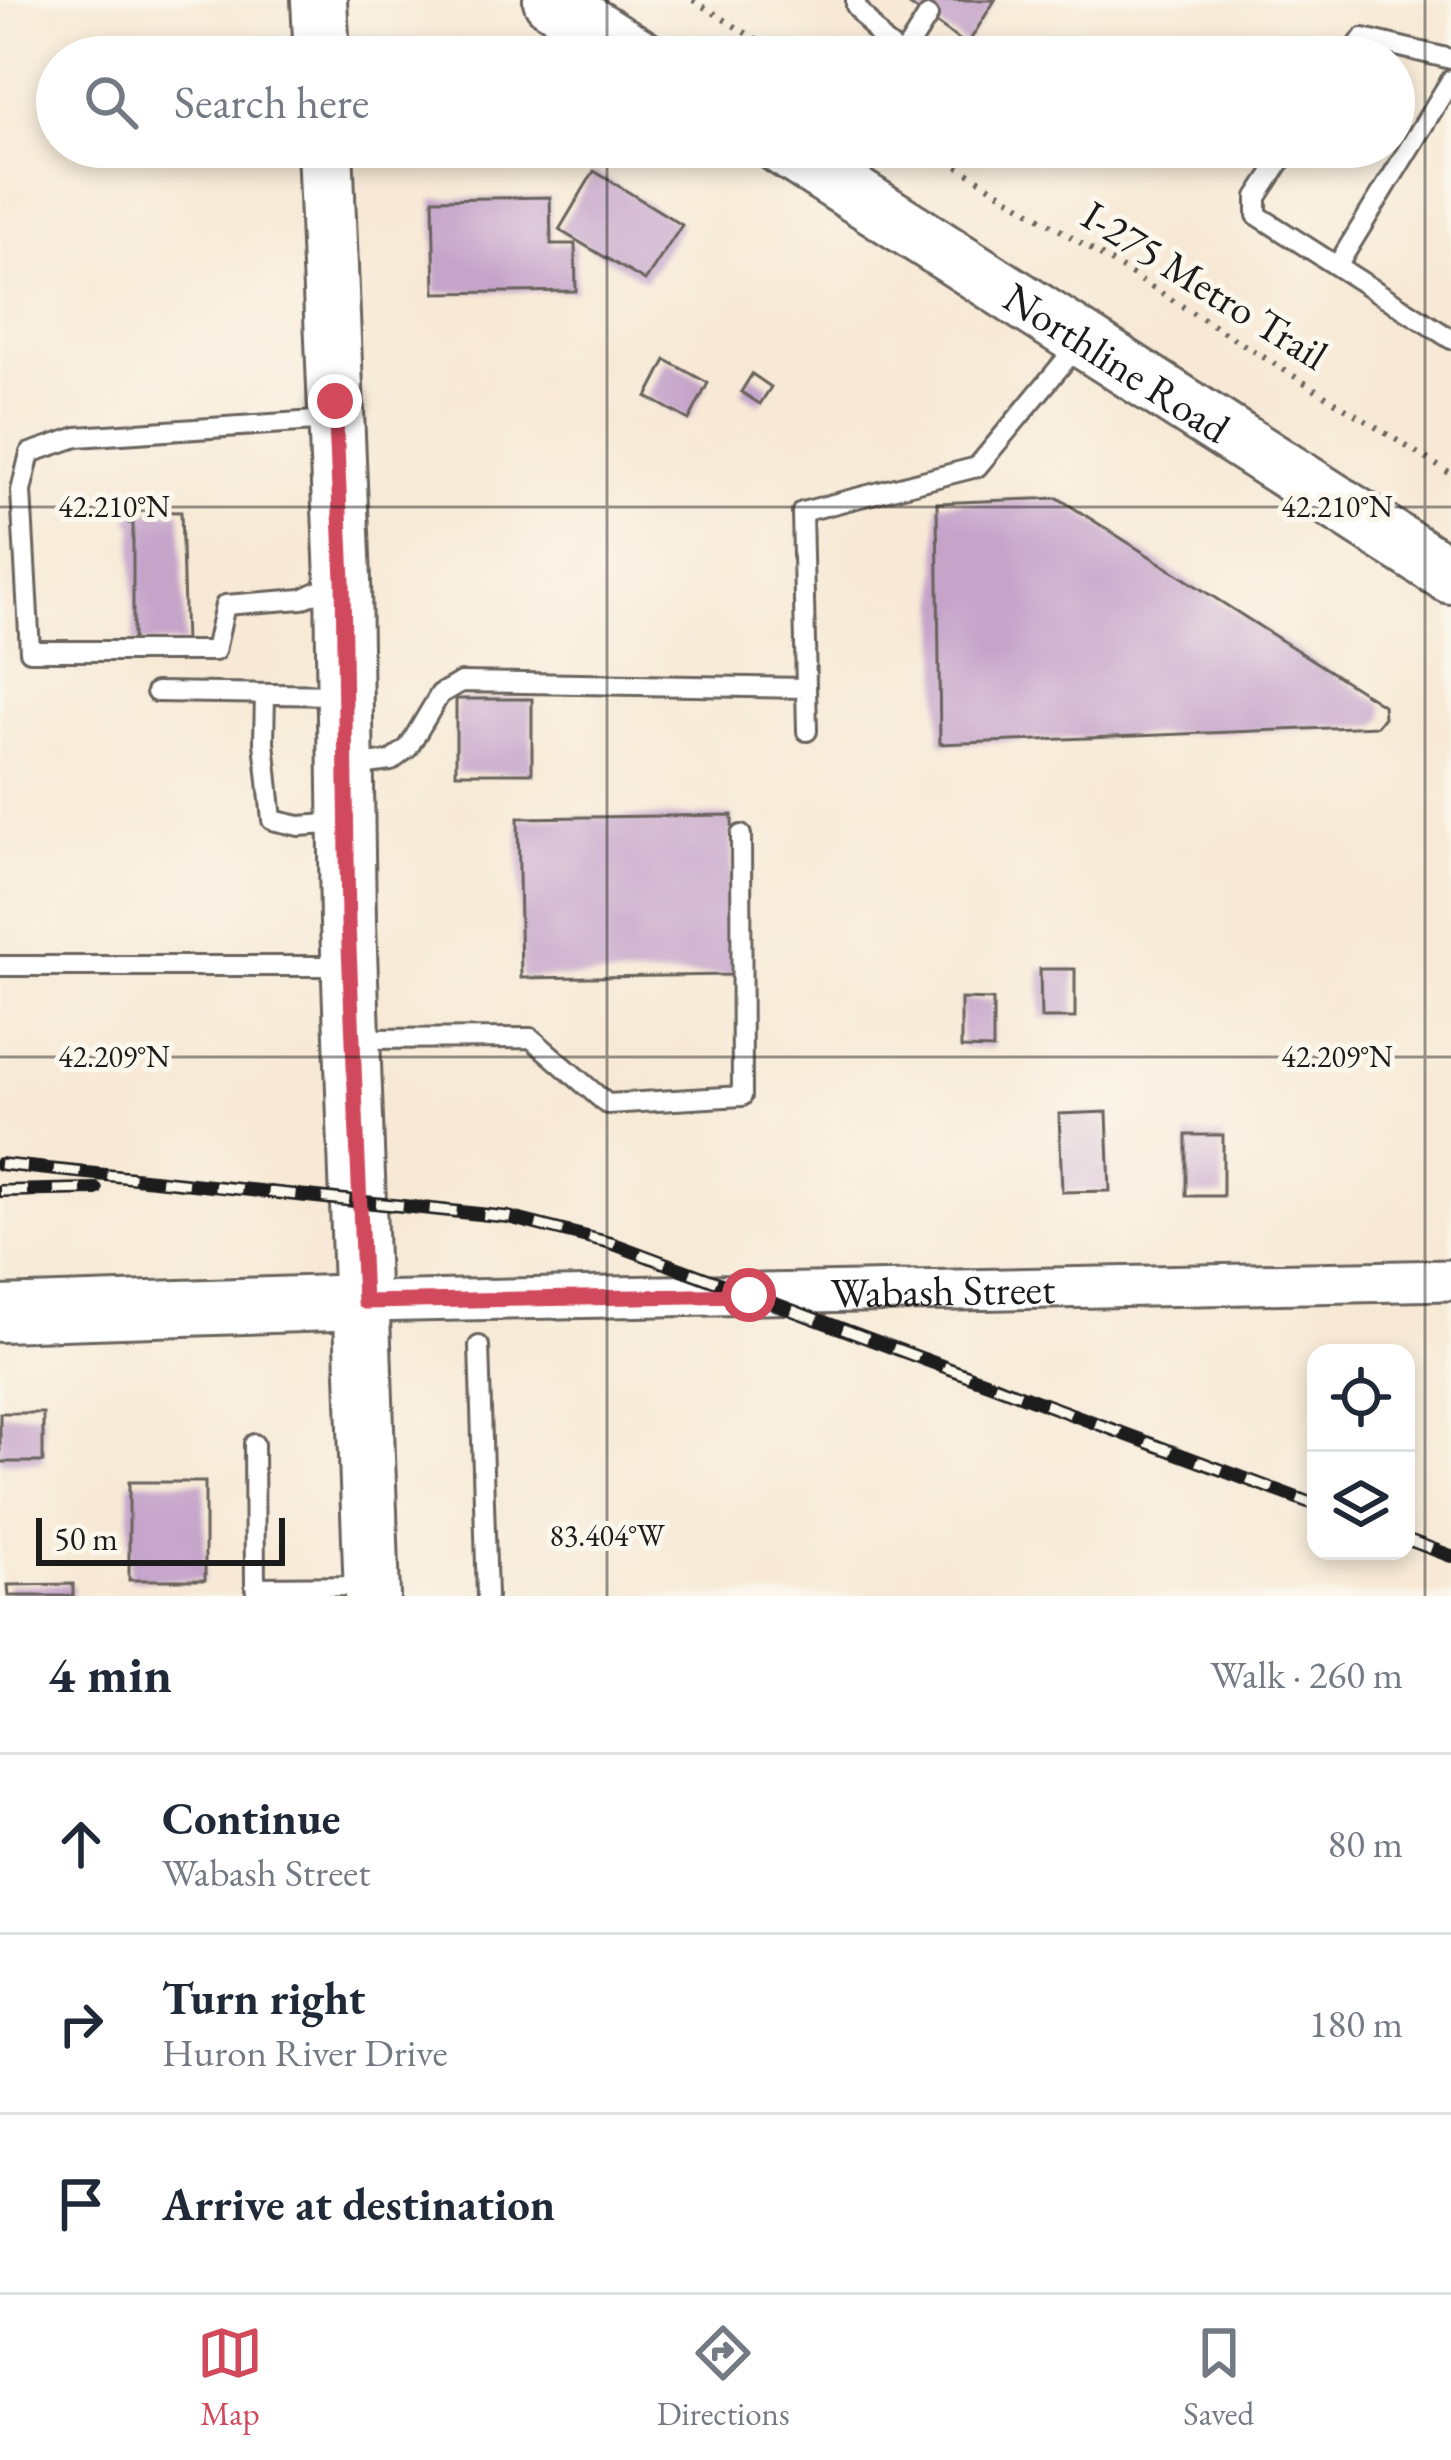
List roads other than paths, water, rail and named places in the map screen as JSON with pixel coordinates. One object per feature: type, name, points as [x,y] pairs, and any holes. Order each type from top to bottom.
[{"type":"street","points":[[319,0],[321,36]]},
{"type":"street","points":[[551,0],[608,36]]},
{"type":"street","points":[[326,168],[343,580],[350,966],[372,1591]]},
{"type":"street","name":"Northline Road","points":[[829,168],[1082,340],[1451,576]]},
{"type":"street","name":"Wabash Street","points":[[0,1314],[1451,1280]]},
{"type":"lane","points":[[856,0],[882,36]]},
{"type":"lane","points":[[915,36],[928,16]]},
{"type":"lane","points":[[1415,50],[1451,58]]},
{"type":"lane","points":[[1415,139],[1451,80]]},
{"type":"lane","points":[[1276,168],[1257,197],[1257,215],[1448,331]]},
{"type":"lane","points":[[1337,266],[1397,168]]},
{"type":"lane","points":[[807,731],[802,512],[977,467],[1082,340]]},
{"type":"lane","points":[[335,420],[77,437],[30,453],[21,490],[30,651],[215,651],[225,605],[302,599],[343,580]]},
{"type":"lane","points":[[346,766],[391,761],[408,748],[440,694],[461,682],[806,688]]},
{"type":"lane","points":[[156,692],[345,695]]},
{"type":"lane","points":[[265,694],[264,742],[272,820],[299,826],[347,823]]},
{"type":"lane","points":[[353,1039],[531,1038],[607,1104],[742,1096],[741,835]]},
{"type":"lane","points":[[0,966],[350,966]]},
{"type":"lane","points":[[479,1346],[488,1596]]},
{"type":"lane","points":[[254,1444],[255,1587],[372,1591]]},
{"type":"railway","points":[[0,1164],[508,1217],[611,1243],[1307,1502]]},
{"type":"railway","points":[[0,1191],[96,1189]]},
{"type":"railway","points":[[1415,1542],[1451,1556]]}]
